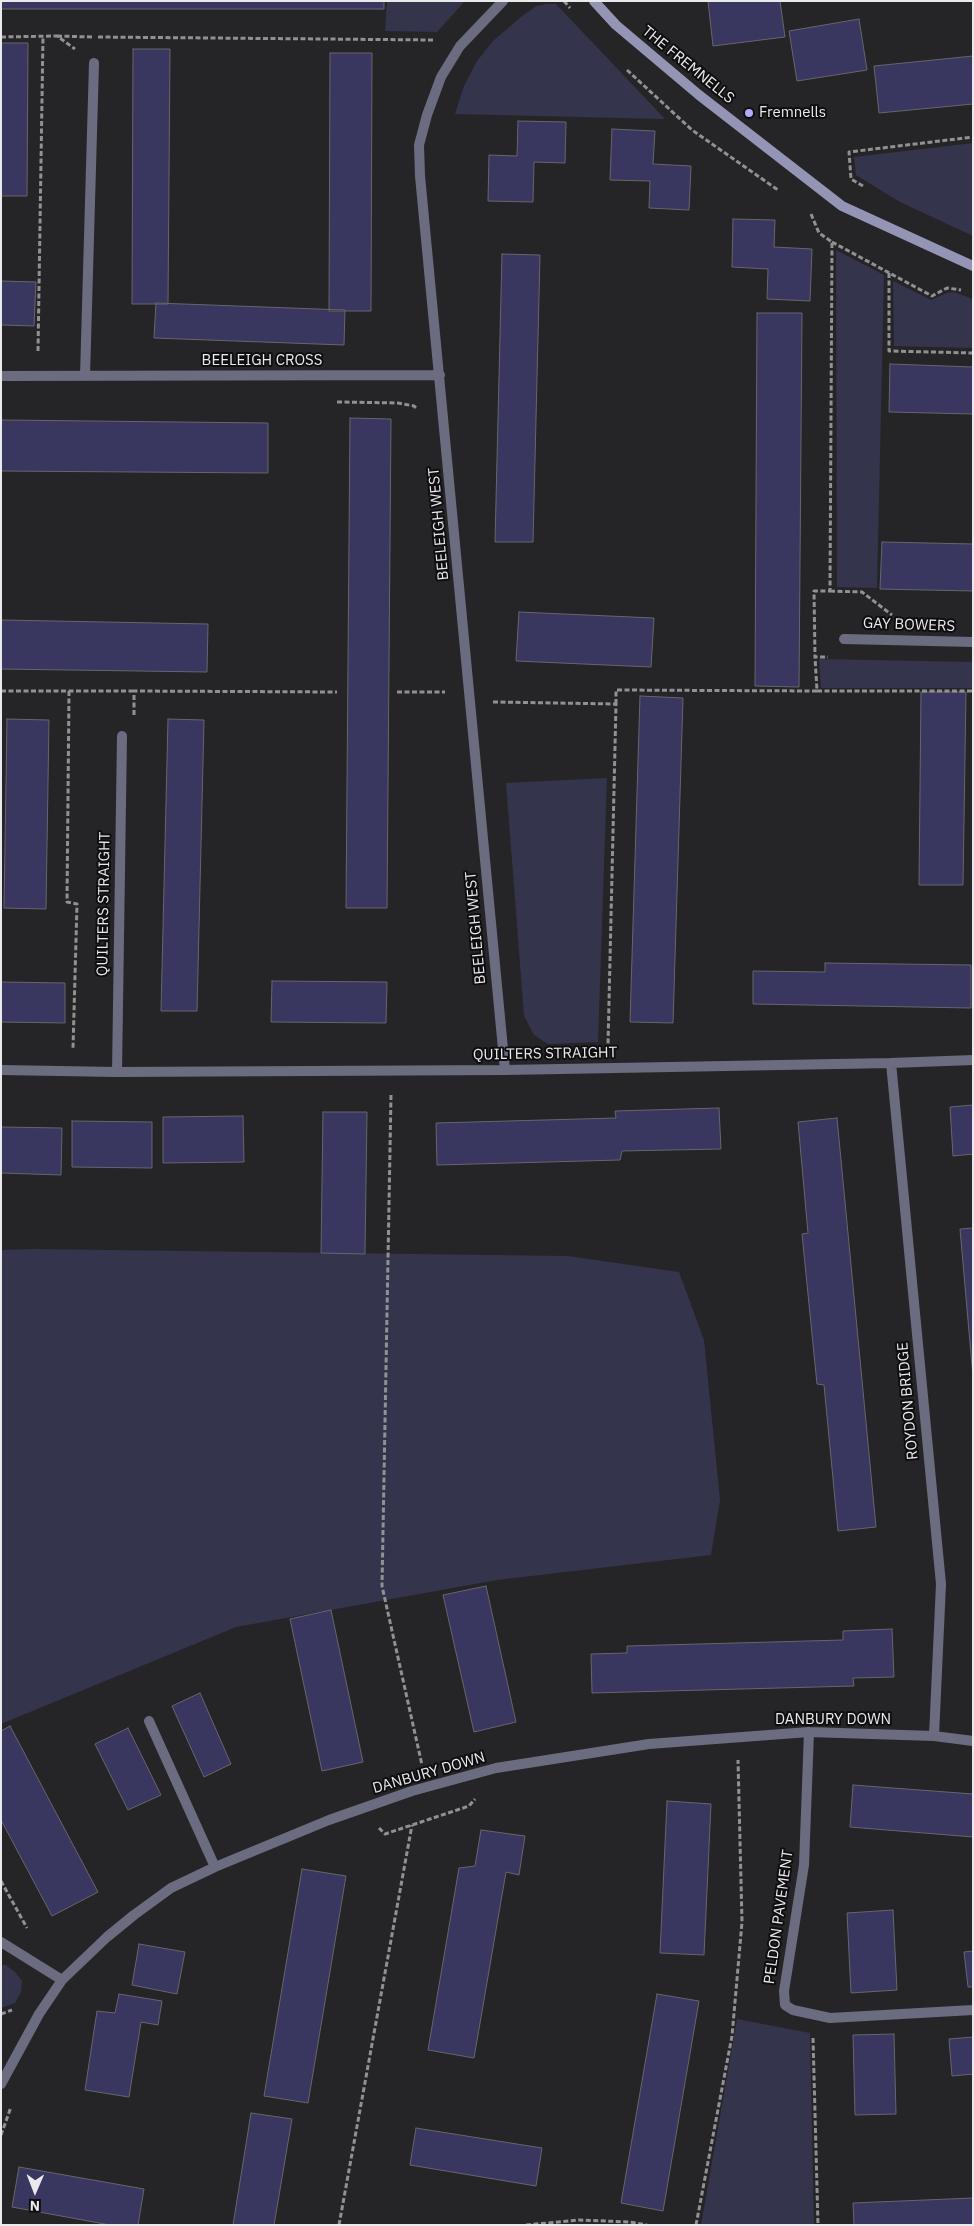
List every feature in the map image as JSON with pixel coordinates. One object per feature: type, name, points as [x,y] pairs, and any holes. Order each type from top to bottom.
[{"type":"street","name":"BEELEIGH WEST","points":[[503,1],[460,46],[441,77],[427,115],[419,146],[420,186],[440,375],[505,1070]]},
{"type":"street","name":"THE FREMNELLS","points":[[594,1],[616,25],[699,95],[842,206],[973,266]]},
{"type":"street","points":[[85,376],[94,62]]},
{"type":"street","name":"BEELEIGH CROSS","points":[[1,376],[440,375]]},
{"type":"street","name":"GAY BOWERS","points":[[844,639],[973,642]]},
{"type":"street","name":"QUILTERS STRAIGHT","points":[[117,1072],[122,736]]},
{"type":"street","name":"QUILTERS STRAIGHT","points":[[1,1070],[117,1072],[505,1070],[973,1060]]},
{"type":"street","name":"ROYDON BRIDGE","points":[[891,1063],[941,1584],[934,1736]]},
{"type":"street","points":[[149,1721],[215,1867]]},
{"type":"street","name":"DANBURY DOWN","points":[[1,2084],[39,2014],[62,1980],[107,1937],[134,1915],[172,1888],[215,1867],[329,1820],[412,1791],[496,1768],[649,1744],[808,1732],[934,1736],[973,1741]]},
{"type":"street","name":"PELDON PAVEMENT","points":[[808,1732],[804,1865],[784,1991],[785,2005],[793,2010],[830,2018],[973,2010]]},
{"type":"street","points":[[1,1942],[62,1980]]},
{"type":"path","points":[[1,36],[440,40],[435,46]]},
{"type":"path","points":[[38,353],[43,36]]},
{"type":"path","points":[[58,36],[94,62]]},
{"type":"path","points":[[105,37],[105,46]]},
{"type":"path","points":[[624,66],[692,130],[779,191]]},
{"type":"path","points":[[866,188],[851,179],[849,152],[973,137]]},
{"type":"path","points":[[810,211],[819,233],[832,242],[932,296],[947,288],[966,291]]},
{"type":"path","points":[[830,591],[832,242]]},
{"type":"path","points":[[889,273],[889,351],[973,353]]},
{"type":"path","points":[[329,402],[398,403],[414,406],[419,411]]},
{"type":"path","points":[[817,691],[814,591],[862,592],[895,618]]},
{"type":"path","points":[[816,656],[835,657]]},
{"type":"path","points":[[608,1049],[616,690],[973,690]]},
{"type":"path","points":[[1,691],[337,692]]},
{"type":"path","points":[[69,691],[67,902],[78,904],[73,1052]]},
{"type":"path","points":[[134,691],[134,720]]},
{"type":"path","points":[[397,692],[453,692]]},
{"type":"path","points":[[491,702],[616,704]]},
{"type":"path","points":[[381,1095],[401,1095]]},
{"type":"path","points":[[391,1095],[382,1586],[422,1768]]},
{"type":"path","points":[[696,2225],[734,2017],[742,1922],[738,1755]]},
{"type":"path","points":[[339,2225],[412,1825],[385,1834],[373,1822]]},
{"type":"path","points":[[1,1881],[29,1931]]},
{"type":"path","points":[[1,2014],[17,2007]]},
{"type":"path","points":[[813,2033],[818,2225]]},
{"type":"path","points":[[1,2135],[12,2104]]},
{"type":"path","points":[[526,2225],[579,2220],[630,2222],[647,2225]]},
{"type":"shaded area","points":[[387,1],[465,1],[437,32],[385,31]]},
{"type":"shaded area","points":[[556,4],[665,119],[455,114],[464,86],[477,61],[493,41],[536,6]]},
{"type":"shaded area","points":[[973,143],[973,236],[900,202],[856,175],[854,157]]},
{"type":"shaded area","points":[[836,250],[884,275],[877,588],[837,587]]},
{"type":"shaded area","points":[[893,281],[931,300],[954,292],[973,299],[973,348],[894,346]]},
{"type":"shaded area","points":[[819,659],[973,662],[973,688],[821,688]]},
{"type":"shaded area","points":[[607,778],[598,1042],[548,1044],[534,1035],[524,1016],[506,783]]},
{"type":"shaded area","points":[[1,1250],[568,1256],[679,1272],[704,1340],[720,1500],[711,1555],[497,1580],[236,1627],[1,1724]]},
{"type":"shaded area","points":[[1,1965],[6,1965],[22,1981],[21,1992],[15,2003],[1,2008]]},
{"type":"shaded area","points":[[737,2019],[810,2033],[814,2225],[701,2225]]},
{"type":"building","points":[[1,1],[384,1],[384,9],[1,9]]},
{"type":"building","points":[[708,1],[780,1],[785,37],[713,46]]},
{"type":"building","points":[[859,19],[867,70],[797,81],[789,31]]},
{"type":"building","points":[[1,43],[28,43],[27,196],[1,196]]},
{"type":"building","points":[[133,49],[170,49],[168,304],[132,304]]},
{"type":"building","points":[[330,53],[372,53],[371,311],[329,311]]},
{"type":"building","points":[[973,56],[973,104],[879,113],[874,66]]},
{"type":"building","points":[[518,121],[566,122],[565,163],[534,162],[533,202],[488,201],[489,155],[517,156]]},
{"type":"building","points":[[612,129],[655,131],[653,164],[691,166],[689,210],[649,208],[650,181],[610,180]]},
{"type":"building","points":[[733,219],[775,220],[774,247],[812,249],[810,301],[767,299],[768,269],[732,267]]},
{"type":"building","points":[[502,254],[540,255],[533,542],[495,542]]},
{"type":"building","points":[[1,281],[36,282],[34,326],[1,325]]},
{"type":"building","points":[[156,303],[345,310],[344,345],[154,338]]},
{"type":"building","points":[[757,313],[802,313],[799,687],[755,686]]},
{"type":"building","points":[[890,364],[973,367],[973,414],[889,412]]},
{"type":"building","points":[[350,418],[391,419],[387,908],[346,908]]},
{"type":"building","points":[[1,420],[268,423],[268,473],[1,471]]},
{"type":"building","points":[[882,542],[973,544],[973,591],[880,589]]},
{"type":"building","points":[[519,612],[654,618],[651,667],[516,661]]},
{"type":"building","points":[[1,620],[208,624],[207,672],[1,669]]},
{"type":"building","points":[[921,692],[966,692],[963,885],[919,885]]},
{"type":"building","points":[[640,696],[683,698],[673,1023],[630,1022]]},
{"type":"building","points":[[7,719],[49,720],[46,909],[4,908]]},
{"type":"building","points":[[168,719],[204,720],[197,1011],[161,1011]]},
{"type":"building","points":[[825,963],[971,965],[971,1008],[753,1004],[753,971],[825,972]]},
{"type":"building","points":[[272,981],[387,982],[386,1023],[271,1022]]},
{"type":"building","points":[[1,982],[65,983],[65,1023],[1,1022]]},
{"type":"building","points":[[973,1105],[973,1154],[953,1156],[950,1107]]},
{"type":"building","points":[[719,1108],[721,1149],[622,1151],[620,1160],[437,1165],[436,1123],[616,1118],[615,1111]]},
{"type":"building","points":[[323,1112],[367,1112],[365,1254],[321,1253]]},
{"type":"building","points":[[243,1116],[244,1162],[163,1163],[163,1117]]},
{"type":"building","points":[[837,1118],[876,1527],[838,1531],[824,1385],[817,1384],[802,1234],[808,1233],[798,1122]]},
{"type":"building","points":[[72,1121],[152,1122],[152,1168],[72,1167]]},
{"type":"building","points":[[1,1127],[62,1128],[61,1175],[1,1173]]},
{"type":"building","points":[[973,1228],[973,1377],[960,1229]]},
{"type":"building","points":[[486,1586],[516,1722],[474,1732],[443,1595]]},
{"type":"building","points":[[331,1610],[363,1762],[322,1771],[290,1619]]},
{"type":"building","points":[[892,1629],[894,1677],[853,1678],[854,1686],[592,1693],[591,1654],[627,1653],[627,1646],[843,1640],[843,1631]]},
{"type":"building","points":[[200,1693],[231,1764],[204,1777],[172,1706]]},
{"type":"building","points":[[10,1726],[98,1892],[52,1916],[1,1820],[1,1731]]},
{"type":"building","points":[[128,1728],[161,1795],[128,1810],[95,1744]]},
{"type":"building","points":[[853,1785],[973,1794],[973,1837],[850,1827]]},
{"type":"building","points":[[667,1801],[711,1804],[704,1955],[660,1953]]},
{"type":"building","points":[[481,1830],[525,1836],[519,1875],[506,1872],[474,2058],[428,2050],[459,1868],[475,1866]]},
{"type":"building","points":[[302,1869],[346,1876],[308,2103],[264,2096]]},
{"type":"building","points":[[893,1910],[897,1990],[851,1993],[847,1913]]},
{"type":"building","points":[[139,1944],[185,1952],[177,1994],[132,1985]]},
{"type":"building","points":[[973,1951],[973,1987],[968,1987],[964,1952]]},
{"type":"building","points":[[119,1994],[162,2001],[158,2025],[141,2022],[129,2097],[85,2090],[97,2011],[115,2013]]},
{"type":"building","points":[[657,1994],[699,2001],[663,2211],[621,2203]]},
{"type":"building","points":[[894,2034],[896,2114],[855,2115],[853,2035]]},
{"type":"building","points":[[973,2037],[973,2074],[952,2076],[949,2039]]},
{"type":"building","points":[[251,2113],[292,2119],[274,2225],[233,2225]]},
{"type":"building","points":[[416,2128],[542,2148],[536,2186],[410,2165]]},
{"type":"building","points":[[19,2167],[144,2189],[138,2225],[110,2225],[12,2207]]},
{"type":"building","points":[[973,2198],[973,2225],[854,2225],[853,2203]]},
{"type":"place","name":"Fremnells","points":[[749,113]]}]
